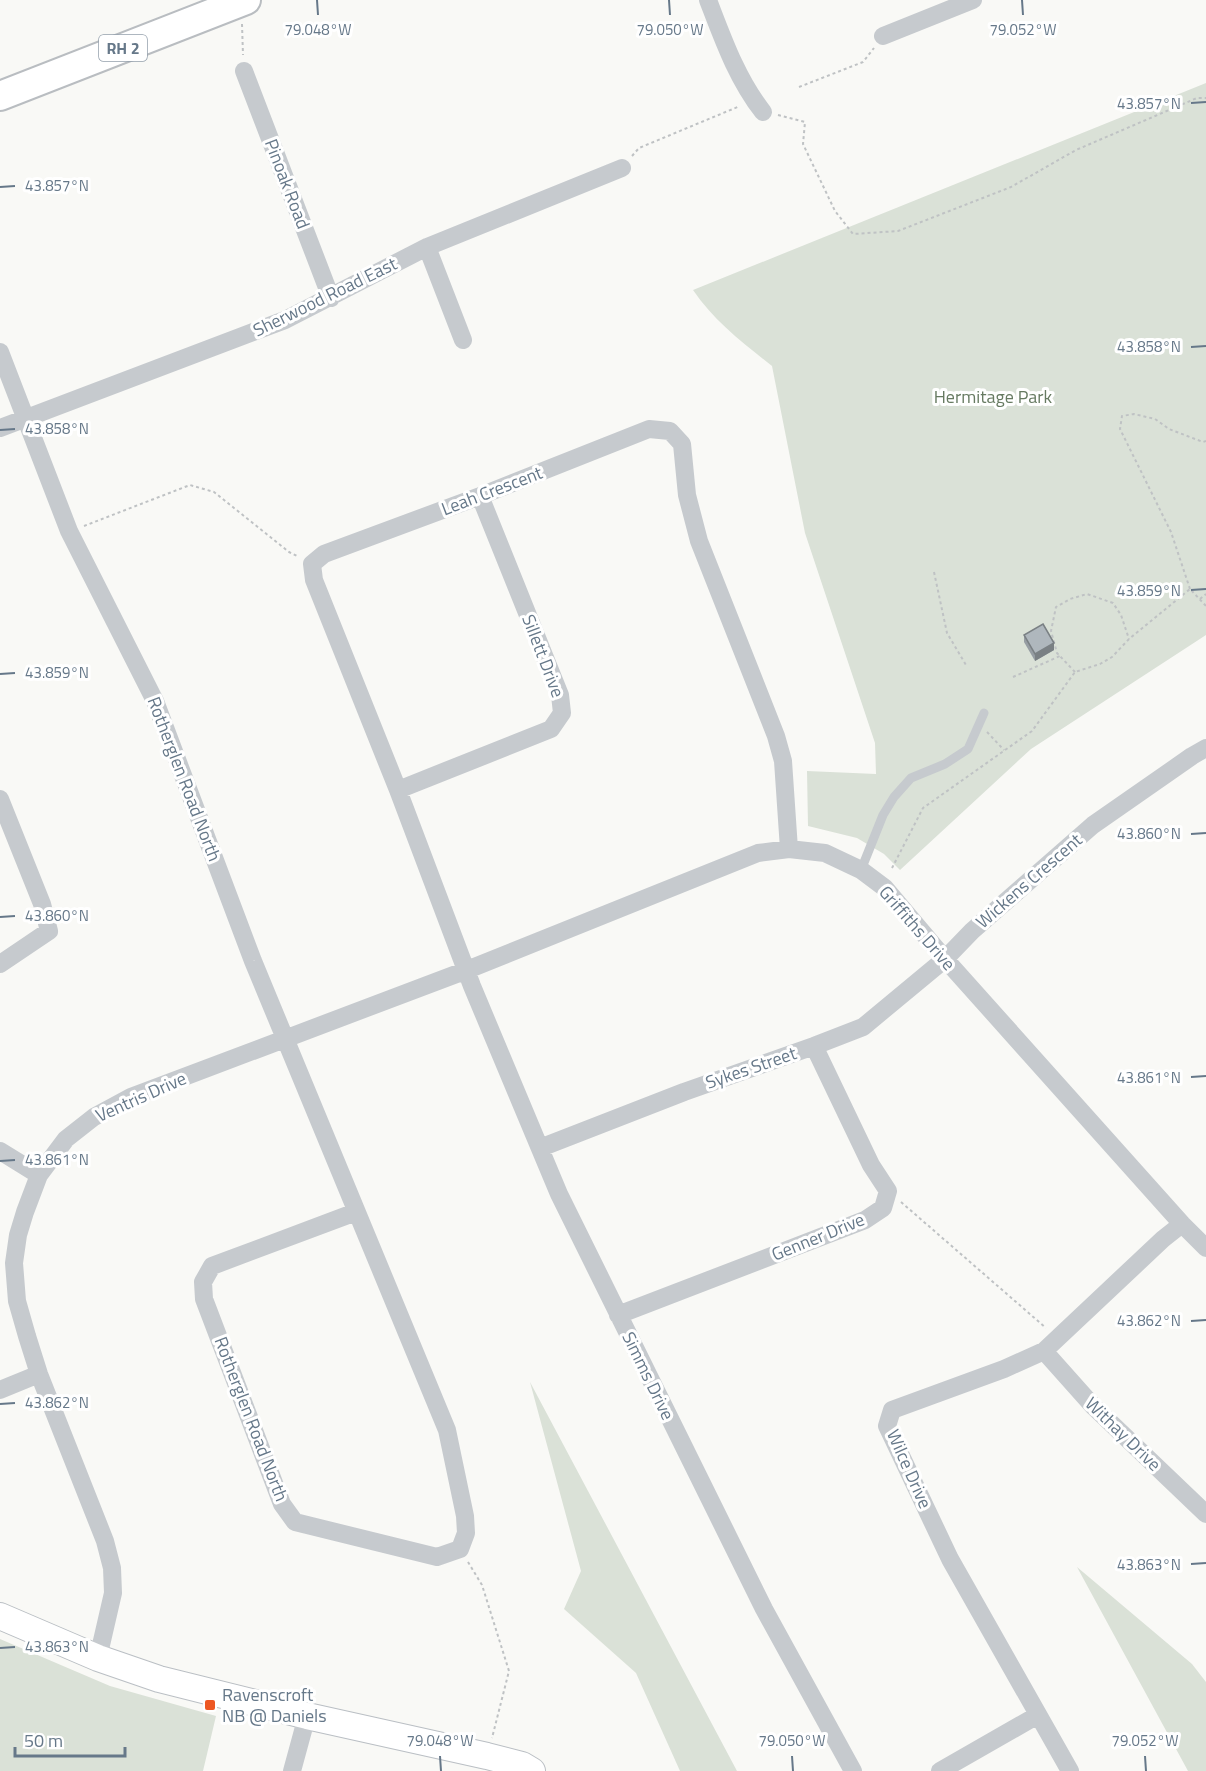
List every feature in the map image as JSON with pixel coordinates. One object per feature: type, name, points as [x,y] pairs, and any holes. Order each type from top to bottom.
[{"type":"main road","name":"RH 2","points":[[0,96],[244,11]]},
{"type":"street","points":[[708,0],[734,66],[758,106]]},
{"type":"street","points":[[883,36],[973,0]]},
{"type":"street","name":"Pinoak Road","points":[[243,71],[331,298]]},
{"type":"street","name":"Sherwood Road East","points":[[0,428],[285,320],[427,247],[622,168]]},
{"type":"street","points":[[427,247],[463,340]]},
{"type":"street","name":"Rotherglen Road North","points":[[0,352],[69,531],[155,701],[253,961],[447,1430],[465,1516],[466,1533],[460,1549],[437,1557],[295,1522],[282,1504],[204,1299],[203,1282],[212,1266],[356,1212]]},
{"type":"street","name":"Leah Crescent","points":[[312,564],[324,554],[480,496],[649,429],[670,431],[682,444],[687,495],[699,542],[776,736],[783,761],[789,849]]},
{"type":"street","name":"Sillett Drive","points":[[398,790],[551,729],[562,713],[560,695],[480,496]]},
{"type":"street","points":[[312,564],[314,580],[467,970]]},
{"type":"street","name":"Wickens Crescent","points":[[945,959],[972,931],[1093,825],[1206,748]]},
{"type":"street","points":[[0,799],[42,904],[49,931],[0,964]]},
{"type":"street","name":"Griffiths Drive","points":[[467,970],[758,853],[789,849],[825,853],[861,870],[885,888],[945,959],[1206,1248]]},
{"type":"street","name":"Sykes Street","points":[[540,1148],[684,1092],[863,1027],[945,959]]},
{"type":"street","name":"Ventris Drive","points":[[98,1658],[113,1593],[111,1568],[105,1541],[39,1374],[17,1301],[14,1263],[18,1235],[39,1175],[66,1139],[94,1117],[132,1097],[467,970]]},
{"type":"street","name":"Simms Drive","points":[[467,970],[559,1194],[764,1609],[853,1771]]},
{"type":"street","points":[[814,1046],[872,1165],[888,1191]]},
{"type":"street","points":[[0,1151],[39,1175]]},
{"type":"street","name":"Genner Drive","points":[[618,1316],[865,1220],[883,1208],[888,1191]]},
{"type":"street","name":"Wilce Drive","points":[[1070,1771],[950,1559],[887,1426],[892,1410],[1004,1369],[1044,1351],[1163,1239],[1182,1224]]},
{"type":"street","name":"Withay Drive","points":[[1044,1351],[1093,1406],[1206,1514]]},
{"type":"street","points":[[0,1390],[39,1374]]},
{"type":"street","points":[[0,1616],[98,1658],[159,1679],[307,1716],[488,1756],[522,1765],[532,1771]]},
{"type":"street","points":[[940,1771],[1038,1715]]},
{"type":"street","points":[[292,1771],[307,1716]]},
{"type":"lane","points":[[861,870],[883,816],[894,797],[911,778],[945,764],[968,749],[984,713]]},
{"type":"path","points":[[243,71],[244,11]]},
{"type":"path","points":[[799,87],[863,62],[883,36]]},
{"type":"path","points":[[622,168],[639,148],[758,106],[805,122],[803,144],[835,211],[853,234],[898,231],[1011,187],[1076,150],[1197,98],[1206,98]]},
{"type":"path","points":[[1206,441],[1169,429],[1155,419],[1134,414],[1122,416],[1120,429],[1171,532],[1190,589],[1206,606]]},
{"type":"path","points":[[69,531],[190,484],[214,492],[289,552],[312,564]]},
{"type":"path","points":[[934,572],[947,633],[966,665]]},
{"type":"path","points":[[892,868],[923,808],[1032,731],[1075,672],[1100,664],[1112,657],[1129,639],[1190,589]]},
{"type":"path","points":[[1075,672],[1057,653],[1051,631],[1056,607],[1070,599],[1087,594],[1113,603],[1121,615],[1129,639]]},
{"type":"path","points":[[1200,599],[1206,594]]},
{"type":"path","points":[[1013,677],[1060,656]]},
{"type":"path","points":[[979,724],[1004,750]]},
{"type":"path","points":[[888,1191],[1057,1337]]},
{"type":"path","points":[[460,1549],[482,1585],[509,1671],[488,1756]]},
{"type":"green space","name":"Hermitage Park","points":[[1206,83],[1206,635],[1031,749],[900,870],[884,854],[857,838],[808,826],[807,771],[876,774],[875,743],[805,533],[772,366],[720,322],[693,290]]},
{"type":"green space","points":[[530,1382],[737,1771],[680,1771],[636,1673],[564,1609],[581,1571]]},
{"type":"green space","points":[[1077,1567],[1192,1664],[1206,1682],[1206,1771],[1188,1771]]},
{"type":"green space","points":[[0,1639],[110,1686],[216,1716],[203,1771],[0,1771]]},
{"type":"building","points":[[1043,624],[1054,643],[1035,654],[1024,635]]},
{"type":"place","name":"Ravenscroft NB @ Daniels","points":[[210,1705]]}]
